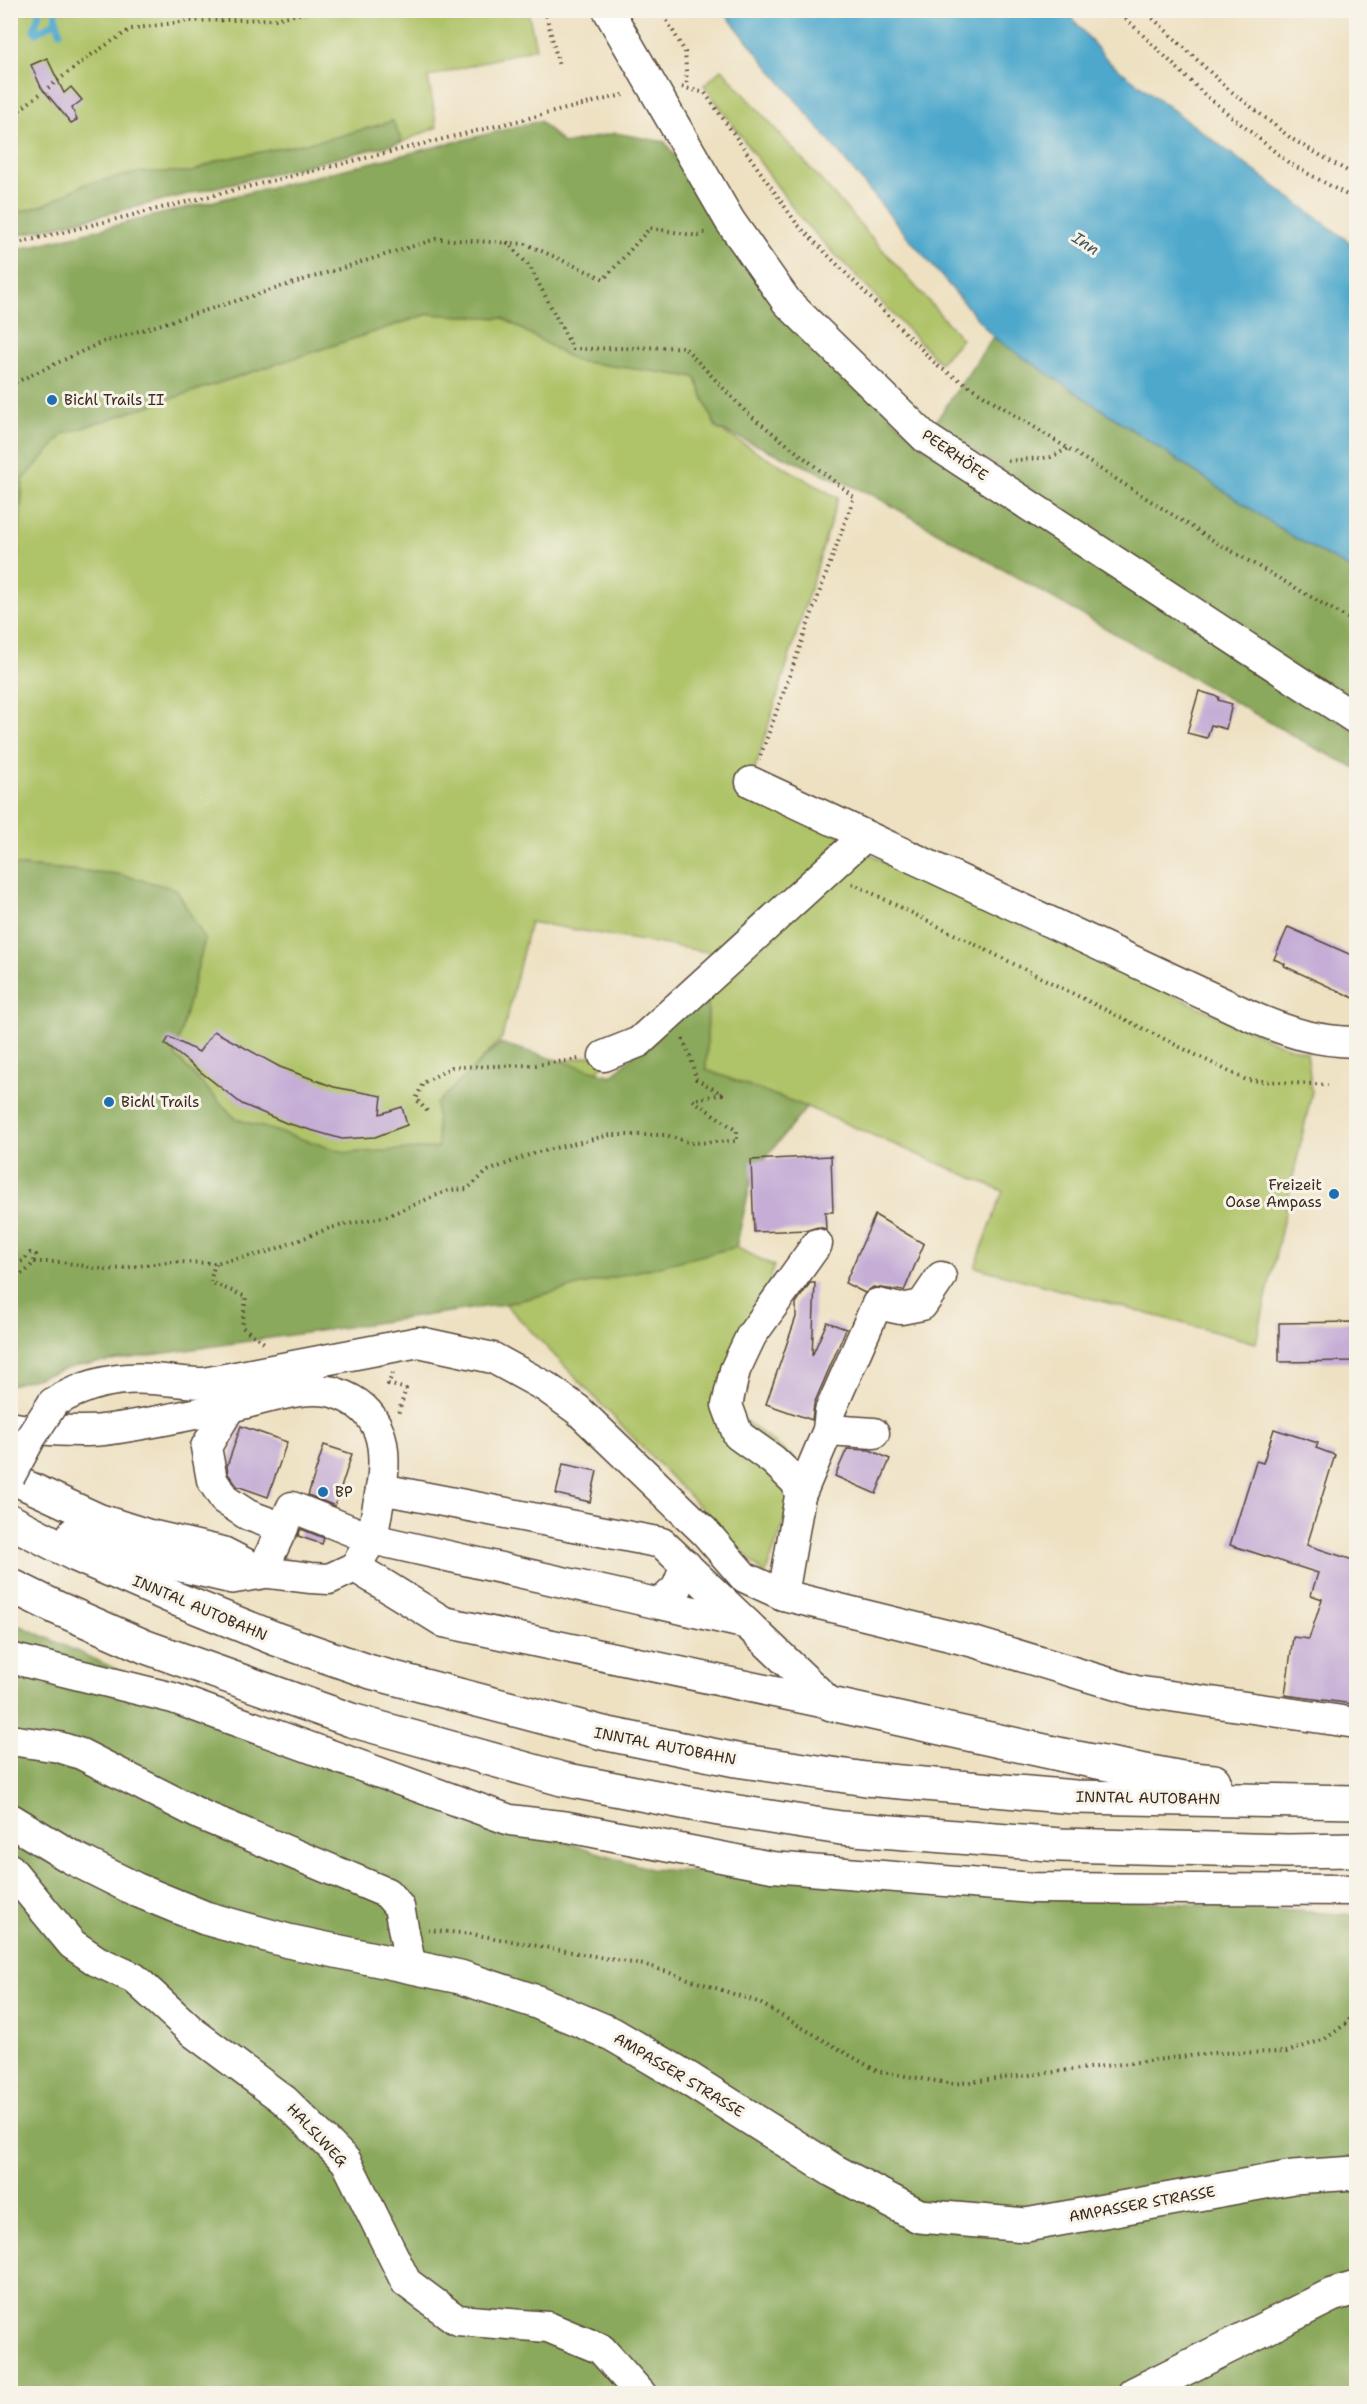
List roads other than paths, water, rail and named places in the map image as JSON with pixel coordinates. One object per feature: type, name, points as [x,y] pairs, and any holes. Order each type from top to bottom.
[{"type":"main road","points":[[17,1525],[78,1534],[151,1558],[232,1576],[262,1572]]},
{"type":"main road","name":"INNTAL AUTOBAHN","points":[[17,1525],[76,1555],[276,1639],[371,1672],[586,1730],[736,1760],[866,1779],[1075,1797],[1356,1802]]},
{"type":"main road","points":[[10,1585],[146,1647],[351,1720],[562,1779],[718,1809],[841,1828],[1061,1845],[1287,1851],[1356,1850]]},
{"type":"main road","points":[[831,1704],[1077,1758],[1182,1778],[1254,1784],[1296,1802]]},
{"type":"main road","name":"AMPASSER STRASSE","points":[[10,1820],[71,1857],[137,1890],[205,1918],[288,1941],[409,1954],[460,1977],[537,2002],[612,2034],[687,2078],[834,2171],[919,2216],[1026,2225],[1293,2177],[1356,2173]]},
{"type":"main road","points":[[1134,2394],[1332,2295],[1356,2288]]},
{"type":"street","name":"PEERHÖFE","points":[[608,10],[730,221],[787,302],[926,438],[1356,719]]},
{"type":"street","points":[[751,782],[1257,1019],[1289,1032],[1325,1041],[1356,1042]]},
{"type":"street","points":[[604,1056],[639,1042],[865,836]]},
{"type":"street","points":[[800,1496],[797,1483],[772,1460],[738,1436],[727,1405],[735,1370],[751,1336],[817,1244]]},
{"type":"street","points":[[783,1595],[800,1496],[828,1430],[830,1411],[877,1304],[901,1310],[922,1305],[941,1277]]},
{"type":"street","points":[[10,1427],[21,1429],[102,1430],[314,1389],[335,1392],[348,1398],[366,1410],[379,1430],[384,1447],[385,1466],[372,1539],[355,1567],[330,1579],[262,1572],[224,1552],[147,1534],[99,1519],[10,1477],[31,1437],[54,1403],[92,1384],[119,1378],[204,1383],[418,1342],[493,1358],[546,1387],[578,1410],[718,1547],[744,1577],[783,1595],[974,1641],[1136,1691],[1356,1723]]},
{"type":"street","points":[[230,1407],[206,1447],[212,1480],[225,1500],[248,1515],[283,1528]]},
{"type":"street","points":[[828,1430],[874,1433]]},
{"type":"street","points":[[381,1490],[662,1543],[831,1704]]},
{"type":"street","points":[[262,1572],[292,1508],[372,1539],[747,1624]]},
{"type":"street","points":[[660,1604],[677,1588],[690,1568],[718,1547]]},
{"type":"street","points":[[355,1567],[444,1622],[831,1704]]},
{"type":"street","points":[[10,1658],[173,1698],[510,1820],[568,1827],[772,1867],[1032,1888],[1356,1890]]},
{"type":"street","points":[[10,1740],[59,1747],[81,1754],[201,1815],[387,1893],[399,1907],[409,1954]]},
{"type":"street","name":"HALSLWEG","points":[[10,1869],[72,1944],[97,1961],[134,1978],[194,2033],[284,2100],[346,2162],[406,2282],[457,2320],[548,2327],[601,2349],[641,2394]]},
{"type":"water","name":"Inn","points":[[723,11],[1066,11],[1109,62],[1356,247],[1356,572],[1290,535],[993,337],[902,230]]},
{"type":"waterway","points":[[40,10],[34,30],[36,33],[57,21],[60,32]]},
{"type":"waterway","points":[[55,21],[56,10]]},
{"type":"place","name":"Bichl Trails II","points":[[52,400]]},
{"type":"place","name":"Bichl Trails","points":[[109,1102]]},
{"type":"place","name":"Freizeit Oase Ampass","points":[[1334,1194]]},
{"type":"place","name":"BP","points":[[323,1492]]}]
